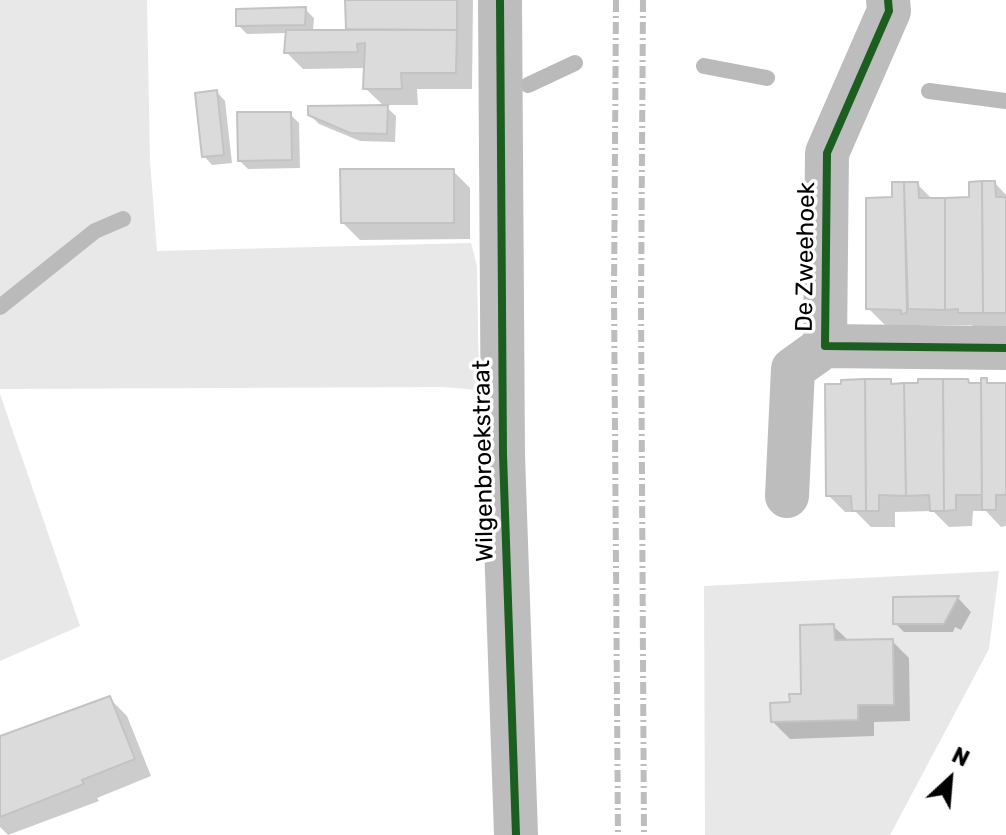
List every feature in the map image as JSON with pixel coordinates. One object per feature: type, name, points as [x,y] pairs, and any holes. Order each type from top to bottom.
[{"type":"street","name":"Wilgenbroekstraat","points":[[500,0],[503,455],[516,835]]},
{"type":"street","name":"De Zweehoek","points":[[825,346],[827,153],[889,11],[888,0]]},
{"type":"street","name":"De Zweehoek","points":[[787,496],[793,369],[825,346],[1006,348]]},
{"type":"shaded area","points":[[0,0],[147,0],[150,161],[157,251],[471,243],[477,266],[479,390],[442,387],[0,389]]},
{"type":"shaded area","points":[[0,394],[80,626],[0,661]]},
{"type":"shaded area","points":[[999,571],[989,649],[890,835],[705,835],[704,586]]},
{"type":"building","points":[[345,0],[457,0],[457,30],[346,29]]},
{"type":"building","points":[[306,7],[305,25],[236,26],[236,9]]},
{"type":"building","points":[[286,30],[457,30],[456,73],[401,73],[402,89],[363,89],[365,43],[357,44],[358,52],[284,53]]},
{"type":"building","points":[[217,90],[224,155],[202,157],[195,93]]},
{"type":"building","points":[[388,105],[387,134],[350,133],[308,115],[308,106]]},
{"type":"building","points":[[237,112],[291,112],[292,160],[238,161]]},
{"type":"building","points":[[340,169],[454,169],[454,223],[341,223]]},
{"type":"building","points":[[982,181],[983,313],[945,310],[945,198],[969,197],[969,182]]},
{"type":"building","points":[[982,181],[995,181],[996,197],[1006,197],[1006,313],[983,313]]},
{"type":"building","points":[[892,182],[904,182],[907,313],[901,314],[901,310],[866,309],[866,198],[892,197]]},
{"type":"building","points":[[904,182],[918,182],[919,198],[945,198],[945,310],[908,309]]},
{"type":"building","points":[[981,378],[987,378],[987,383],[1006,383],[1006,495],[996,495],[996,510],[982,510]]},
{"type":"building","points":[[865,379],[891,379],[891,384],[904,383],[906,496],[879,495],[879,511],[866,511]]},
{"type":"building","points":[[865,379],[866,511],[852,511],[851,496],[826,496],[825,384]]},
{"type":"building","points":[[918,379],[943,379],[944,511],[930,511],[929,495],[906,496],[904,383],[918,383]]},
{"type":"building","points":[[943,379],[968,379],[969,383],[981,383],[982,495],[956,495],[956,510],[944,511]]},
{"type":"building","points":[[959,596],[944,624],[893,624],[893,597]]},
{"type":"building","points":[[834,624],[835,640],[893,639],[894,705],[858,705],[858,720],[771,722],[770,703],[790,702],[789,694],[801,694],[800,625]]},
{"type":"building","points":[[110,696],[135,759],[82,780],[84,784],[0,817],[0,736]]},
{"type":"waterway","points":[[528,85],[575,63]]},
{"type":"waterway","points":[[704,66],[767,78]]},
{"type":"waterway","points":[[929,91],[1006,101]]},
{"type":"waterway","points":[[0,307],[95,231],[123,219]]},
{"type":"railway","points":[[616,0],[614,296],[618,835]]},
{"type":"railway","points":[[643,0],[644,835]]},
{"type":"cycle path","points":[[500,0],[503,455],[516,835]]},
{"type":"cycle path","points":[[888,0],[889,11],[827,153],[825,346],[1006,348]]}]
